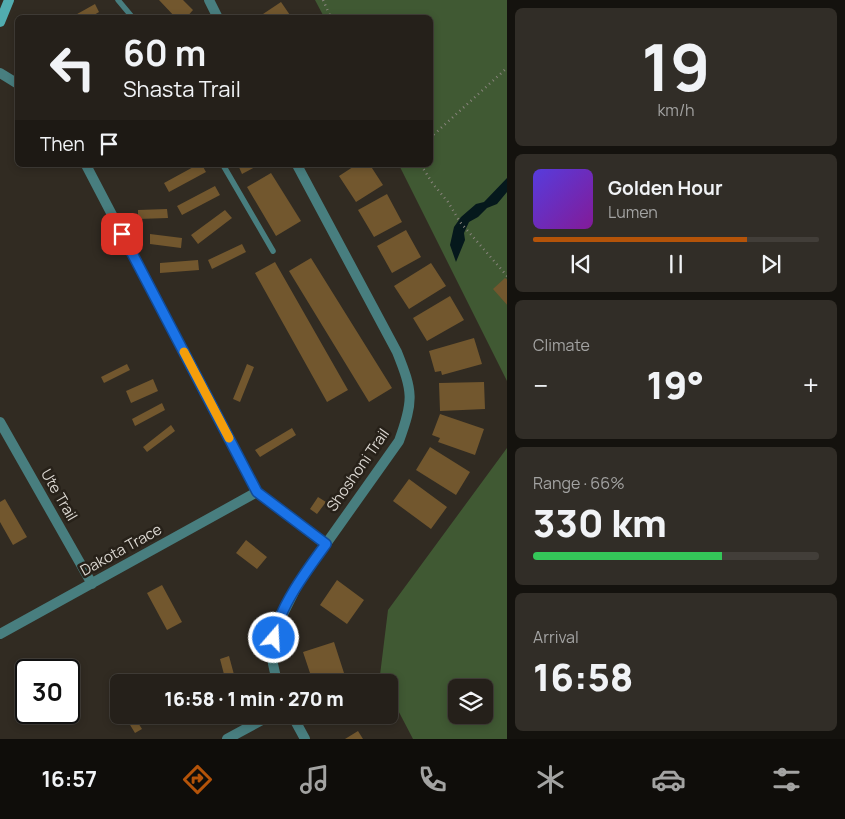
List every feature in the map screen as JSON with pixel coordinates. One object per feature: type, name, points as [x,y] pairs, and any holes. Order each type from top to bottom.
[{"type":"street","points":[[0,22],[9,0]]},
{"type":"street","points":[[209,0],[216,15]]},
{"type":"street","points":[[0,73],[15,82]]},
{"type":"street","points":[[87,167],[257,492],[326,544]]},
{"type":"street","name":"Shoshoni Trail","points":[[275,674],[272,649],[276,628],[299,582],[399,441],[408,419],[411,401],[408,379],[397,352],[298,167]]},
{"type":"street","name":"Ute Trail","points":[[0,422],[92,584]]},
{"type":"street","name":"Dakota Trace","points":[[0,634],[257,492]]},
{"type":"street","points":[[227,739],[254,724]]},
{"type":"street","points":[[297,724],[305,739]]},
{"type":"lane","points":[[118,0],[130,15]]},
{"type":"lane","points":[[224,167],[272,251]]},
{"type":"path","points":[[323,0],[330,15]]},
{"type":"path","points":[[433,135],[507,68]]},
{"type":"path","points":[[422,167],[460,222],[507,276]]},
{"type":"green space","points":[[315,0],[507,0],[507,381],[400,167],[433,167],[433,15],[323,15]]},
{"type":"green space","points":[[507,448],[507,739],[413,739],[398,710],[398,674],[380,674],[388,610]]},
{"type":"shaded area","points":[[507,178],[507,192],[497,204],[487,208],[478,217],[469,222],[464,233],[465,240],[456,262],[450,245],[454,227],[461,217],[476,204],[484,202]]},
{"type":"building","points":[[159,0],[183,0],[193,10],[189,15],[173,15]]},
{"type":"building","points":[[281,2],[290,15],[262,15]]},
{"type":"building","points":[[95,4],[99,12],[94,15],[75,15]]},
{"type":"building","points":[[193,167],[203,167],[206,172],[169,192],[164,183]]},
{"type":"building","points":[[239,167],[255,167],[242,174]]},
{"type":"building","points":[[353,167],[371,167],[383,185],[356,202],[339,176]]},
{"type":"building","points":[[271,173],[301,221],[276,236],[247,187]]},
{"type":"building","points":[[215,186],[220,195],[182,215],[177,206]]},
{"type":"building","points":[[387,194],[402,222],[374,237],[358,210]]},
{"type":"building","points":[[167,209],[168,218],[138,219],[138,210]]},
{"type":"building","points":[[225,210],[232,218],[198,244],[191,235]]},
{"type":"building","points":[[406,230],[421,257],[392,273],[377,246]]},
{"type":"building","points":[[150,234],[182,238],[181,248],[150,244]]},
{"type":"building","points":[[242,244],[246,252],[212,269],[208,260]]},
{"type":"building","points":[[311,258],[392,388],[369,402],[289,271]]},
{"type":"building","points":[[198,260],[199,270],[160,273],[160,263]]},
{"type":"building","points":[[275,262],[348,390],[327,402],[255,273]]},
{"type":"building","points":[[431,263],[446,286],[409,309],[394,286]]},
{"type":"building","points":[[505,278],[507,279],[507,305],[493,289]]},
{"type":"building","points":[[450,296],[464,320],[427,341],[413,318]]},
{"type":"building","points":[[474,338],[482,364],[442,375],[441,371],[435,372],[429,351]]},
{"type":"building","points":[[127,364],[130,370],[104,383],[101,377]]},
{"type":"building","points":[[247,364],[254,367],[240,402],[233,399]]},
{"type":"building","points":[[153,379],[158,391],[131,403],[126,391]]},
{"type":"building","points":[[484,382],[485,409],[440,411],[439,383]]},
{"type":"building","points":[[162,403],[165,410],[135,426],[132,419]]},
{"type":"building","points":[[440,414],[484,429],[475,455],[438,442],[440,438],[432,435]]},
{"type":"building","points":[[171,425],[175,431],[147,452],[143,447]]},
{"type":"building","points":[[292,428],[296,435],[260,457],[255,450]]},
{"type":"building","points":[[430,447],[470,472],[456,495],[416,470]]},
{"type":"building","points":[[409,479],[447,507],[431,529],[393,501]]},
{"type":"building","points":[[318,497],[326,502],[317,514],[310,509]]},
{"type":"building","points":[[5,499],[27,537],[13,545],[0,522],[0,502]]},
{"type":"building","points":[[246,540],[267,557],[257,569],[236,553]]},
{"type":"building","points":[[337,580],[364,600],[347,624],[320,605]]},
{"type":"building","points":[[162,585],[182,622],[167,630],[147,593]]},
{"type":"building","points":[[334,642],[344,673],[310,674],[303,652]]},
{"type":"building","points":[[229,656],[234,674],[224,674],[220,659]]},
{"type":"building","points":[[130,724],[139,724],[142,729],[135,733]]},
{"type":"building","points":[[358,731],[363,739],[345,739]]},
{"type":"slow traffic","points":[[184,352],[229,438]]},
{"type":"route","points":[[122,234],[257,492],[326,544],[299,582],[276,628],[274,638]]}]
